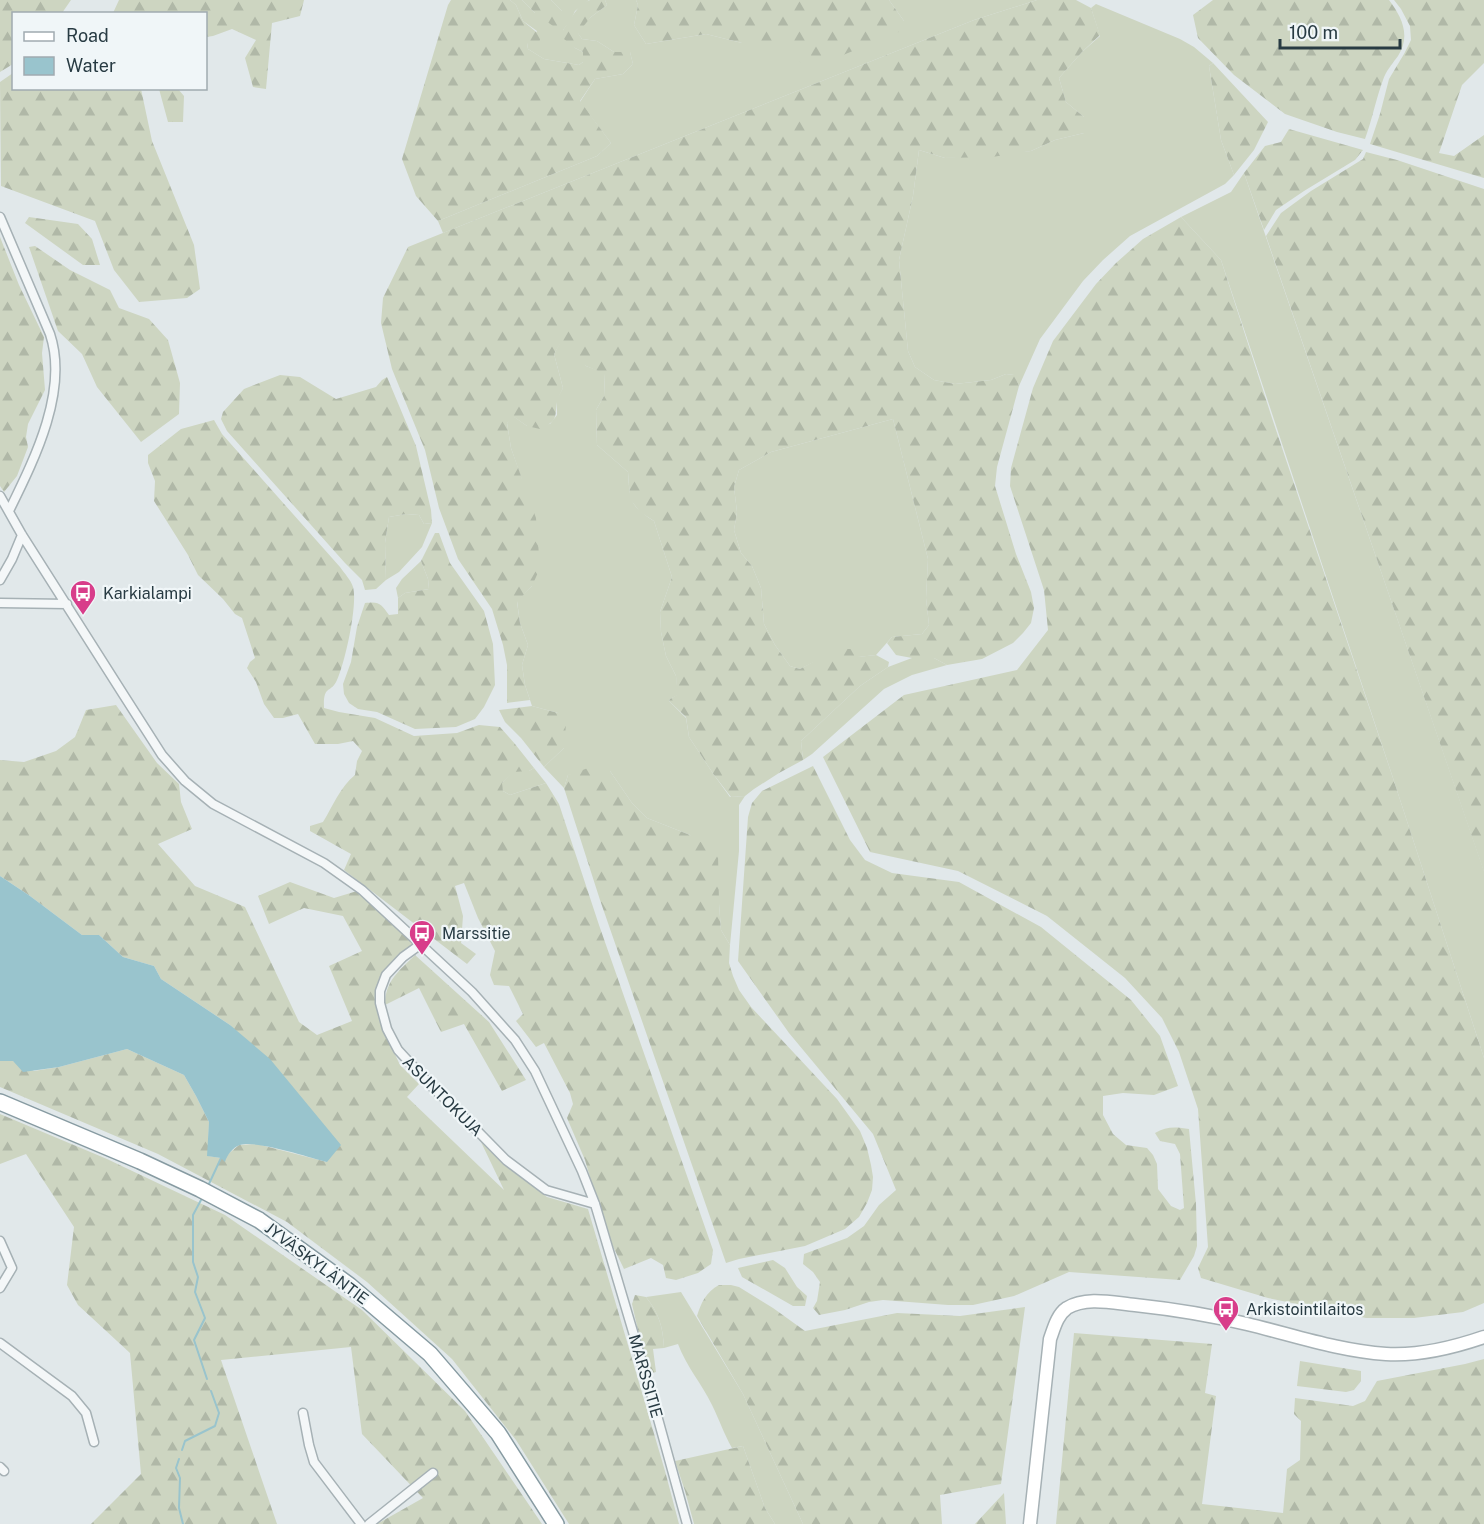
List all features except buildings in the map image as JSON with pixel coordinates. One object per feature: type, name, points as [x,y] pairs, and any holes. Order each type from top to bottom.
[{"type":"highway","name":"JYVÄSKYLÄNTIE","points":[[0,1102],[200,1189],[260,1220],[349,1285],[430,1354],[498,1433],[556,1524]]},
{"type":"street","points":[[0,217],[50,334],[56,362],[53,394],[43,436],[32,465],[9,511]]},
{"type":"street","name":"MARSSITIE","points":[[0,496],[22,535],[162,755],[185,781],[213,804],[324,863],[363,890],[472,992],[515,1040],[535,1071],[595,1204],[687,1524]]},
{"type":"street","points":[[0,580],[22,535]]},
{"type":"street","points":[[0,603],[67,604]]},
{"type":"street","name":"ASUNTOKUJA","points":[[421,944],[403,957],[386,975],[380,991],[380,1004],[387,1029],[398,1050],[506,1160],[546,1190],[595,1204]]},
{"type":"street","points":[[0,1241],[12,1268],[0,1288]]},
{"type":"street","points":[[1030,1524],[1050,1339],[1057,1319],[1067,1308],[1084,1302],[1101,1301],[1159,1308],[1207,1315],[1355,1350],[1387,1354],[1448,1349],[1484,1337]]},
{"type":"street","points":[[0,1343],[72,1396],[86,1413],[94,1442]]},
{"type":"street","points":[[303,1413],[314,1462],[362,1524]]},
{"type":"street","points":[[369,1524],[433,1473]]},
{"type":"green space","points":[[0,0],[71,0],[63,12],[12,12],[12,65],[0,72]]},
{"type":"green space","points":[[119,0],[304,0],[300,16],[272,23],[266,89],[253,87],[245,58],[256,40],[232,29],[207,37],[207,12],[113,12]]},
{"type":"green space","points":[[451,0],[510,0],[516,5],[523,21],[541,36],[539,43],[527,43],[528,49],[544,59],[579,65],[583,62],[583,52],[564,39],[563,30],[585,2],[605,0],[607,5],[591,17],[578,33],[582,39],[597,41],[614,52],[630,52],[633,64],[623,74],[595,79],[580,101],[611,143],[597,156],[438,221],[416,196],[402,159]]},
{"type":"green space","points":[[510,0],[522,0],[535,13],[562,11],[551,0],[589,0],[575,11],[563,30],[575,48],[583,52],[583,62],[579,65],[544,59],[528,49],[527,43],[532,42],[537,31],[523,21],[516,5]]},
{"type":"green space","points":[[522,0],[551,0],[562,11],[564,21],[559,26],[553,26]]},
{"type":"green space","points":[[605,0],[636,0],[638,5],[634,25],[646,44],[706,34],[742,43],[784,43],[904,21],[889,0],[1037,0],[974,20],[443,233],[438,221],[597,156],[611,143],[580,102],[595,79],[623,74],[633,64],[630,52],[614,52],[597,41],[582,39],[577,32],[607,5]]},
{"type":"green space","points":[[636,0],[889,0],[904,21],[901,31],[807,70],[784,43],[742,43],[706,34],[646,44],[634,25],[638,5]]},
{"type":"green space","points":[[1037,0],[1076,0],[1091,8],[1100,35],[1059,78],[1066,102],[1084,117],[1088,124],[1084,133],[1055,140],[1031,151],[992,157],[945,158],[919,150],[913,196],[899,260],[908,351],[915,367],[934,380],[955,384],[991,380],[1006,374],[1015,375],[1019,386],[997,467],[995,486],[1016,554],[1031,592],[1034,608],[1031,623],[1013,643],[982,659],[947,665],[934,658],[896,655],[887,643],[892,637],[922,634],[929,625],[926,598],[928,559],[893,419],[771,452],[739,470],[734,487],[737,512],[734,530],[741,553],[752,566],[761,588],[764,624],[790,666],[800,669],[837,649],[851,649],[857,657],[876,655],[889,662],[888,667],[860,686],[801,741],[803,760],[745,796],[731,797],[689,737],[686,717],[669,701],[677,695],[676,676],[666,656],[660,612],[672,577],[654,521],[640,512],[630,499],[628,472],[597,445],[596,410],[604,396],[605,374],[569,356],[560,344],[554,354],[563,388],[557,400],[554,419],[540,429],[527,426],[514,417],[507,423],[511,448],[536,518],[540,568],[532,586],[517,602],[520,623],[528,645],[522,665],[530,700],[507,703],[507,665],[492,609],[458,559],[439,508],[425,450],[392,369],[381,323],[383,298],[408,247],[974,20]]},
{"type":"green space","points":[[1213,0],[1389,0],[1401,20],[1404,41],[1402,49],[1384,77],[1365,139],[1285,114],[1234,75],[1198,38],[1193,15]]},
{"type":"green space","points":[[1394,0],[1484,0],[1484,63],[1462,85],[1439,153],[1454,156],[1484,135],[1484,178],[1370,144],[1389,79],[1411,40],[1410,26]]},
{"type":"green space","points":[[1096,4],[1180,39],[1213,63],[1209,66],[1221,140],[1234,175],[1225,184],[1130,236],[1103,260],[1083,281],[1040,339],[1019,386],[1014,375],[1006,374],[991,380],[955,384],[934,380],[915,367],[908,351],[899,260],[913,196],[919,150],[945,158],[1031,151],[1055,140],[1084,133],[1084,117],[1066,102],[1059,78],[1100,36],[1091,8]]},
{"type":"green space","points":[[1213,63],[1268,122],[1254,150],[1234,175],[1221,140],[1209,66]]},
{"type":"green space","points":[[12,74],[12,90],[141,90],[152,141],[194,245],[200,289],[187,298],[139,302],[114,270],[95,221],[1,186],[0,82]]},
{"type":"green space","points":[[159,90],[179,90],[184,96],[183,122],[168,122]]},
{"type":"green space","points":[[1289,129],[1363,150],[1355,160],[1276,210],[1264,230],[1244,173],[1265,146],[1281,142]]},
{"type":"green space","points":[[1366,152],[1484,189],[1484,872],[1266,236],[1281,213],[1311,191],[1363,159]]},
{"type":"green space","points":[[1244,173],[1484,871],[1484,1058],[1221,260],[1181,217],[1231,192]]},
{"type":"green space","points":[[29,217],[78,224],[92,239],[100,265],[83,265],[25,223]]},
{"type":"green space","points":[[1181,217],[1221,260],[1484,1058],[1484,1303],[1463,1312],[1414,1318],[1366,1318],[1268,1298],[1201,1278],[1198,1268],[1208,1247],[1198,1109],[1179,1052],[1162,1018],[1125,978],[1047,916],[958,871],[870,852],[823,757],[904,695],[1017,670],[1048,630],[1044,590],[1010,486],[1011,468],[1033,388],[1053,341],[1096,284],[1143,239]]},
{"type":"green space","points":[[0,237],[19,285],[44,337],[42,353],[45,390],[28,424],[26,437],[28,447],[17,476],[4,492],[0,486]]},
{"type":"green space","points":[[35,246],[70,270],[110,290],[119,308],[149,319],[168,340],[180,383],[179,414],[141,442],[97,387],[82,354],[58,331],[29,247]]},
{"type":"green space","points":[[560,343],[586,366],[605,373],[604,396],[596,410],[597,445],[628,472],[632,501],[640,511],[654,521],[672,577],[660,612],[666,656],[676,676],[678,695],[669,701],[686,718],[689,737],[730,797],[745,796],[739,805],[739,851],[730,945],[721,930],[719,904],[690,835],[647,818],[632,803],[610,771],[568,775],[564,788],[544,767],[564,748],[558,713],[532,706],[525,685],[522,665],[528,645],[520,623],[517,601],[532,586],[522,480],[511,448],[507,423],[513,416],[527,426],[550,424],[557,415],[557,399],[563,388],[554,354]]},
{"type":"green space","points":[[280,375],[300,377],[336,399],[376,387],[387,377],[416,446],[432,523],[424,524],[419,515],[406,514],[389,517],[385,543],[386,580],[376,589],[365,590],[362,580],[227,431],[221,419],[223,412],[244,389]]},
{"type":"green space","points":[[893,419],[928,559],[926,598],[929,625],[922,634],[892,637],[876,655],[814,662],[800,669],[790,666],[764,624],[761,588],[752,566],[741,553],[734,530],[737,512],[734,487],[739,470],[771,452]]},
{"type":"green space","points":[[214,420],[222,434],[340,567],[352,584],[354,606],[347,648],[337,680],[326,692],[324,708],[375,718],[414,736],[457,733],[479,725],[500,727],[534,768],[529,771],[513,772],[502,783],[503,791],[510,795],[546,783],[559,804],[713,1250],[711,1264],[698,1273],[676,1280],[666,1278],[663,1265],[651,1258],[624,1269],[606,1232],[585,1160],[567,1118],[573,1104],[570,1093],[544,1043],[536,1047],[516,1021],[523,1014],[509,986],[494,985],[490,975],[495,951],[464,883],[455,886],[463,916],[461,943],[476,954],[467,964],[344,870],[351,854],[310,831],[310,826],[323,822],[341,791],[355,775],[357,761],[362,751],[353,741],[338,744],[315,744],[298,714],[274,718],[264,704],[256,682],[247,668],[255,658],[242,618],[235,614],[198,575],[154,501],[155,481],[148,463],[148,455],[181,429]]},
{"type":"green space","points":[[406,514],[419,515],[424,524],[432,523],[422,547],[399,572],[386,580],[385,543],[389,517]]},
{"type":"green space","points":[[435,533],[439,533],[450,563],[484,611],[493,644],[495,685],[475,719],[456,727],[415,729],[377,712],[358,709],[349,703],[344,694],[343,684],[351,662],[357,627],[365,603],[377,603],[389,615],[398,614],[398,598],[405,593],[429,589],[421,561]]},
{"type":"green space","points":[[421,561],[429,589],[405,593],[398,598],[396,588]]},
{"type":"green space","points":[[912,658],[934,658],[947,665],[912,675],[884,689],[803,760],[801,741],[860,686],[888,667]]},
{"type":"green space","points":[[116,705],[157,763],[179,784],[181,802],[192,829],[158,844],[195,886],[245,907],[299,1022],[317,1035],[352,1021],[329,966],[362,951],[343,916],[304,908],[269,924],[258,896],[290,882],[334,898],[357,891],[413,944],[381,975],[375,994],[384,1031],[400,1065],[419,1084],[407,1097],[504,1190],[481,1142],[504,1165],[547,1197],[588,1209],[679,1524],[569,1524],[516,1440],[452,1359],[367,1282],[287,1222],[158,1154],[0,1087],[0,1061],[13,1061],[34,1071],[59,1067],[127,1049],[184,1075],[209,1122],[208,1156],[221,1158],[239,1145],[257,1144],[327,1162],[230,1025],[161,979],[154,966],[123,957],[99,935],[82,935],[0,876],[0,760],[24,762],[56,751],[75,737],[86,710]]},
{"type":"green space","points":[[532,706],[558,713],[566,724],[564,748],[544,767],[505,722],[499,710]]},
{"type":"green space","points":[[813,766],[850,840],[865,860],[892,873],[959,882],[1041,927],[1131,1000],[1160,1036],[1178,1086],[1154,1095],[1123,1093],[1103,1096],[1103,1115],[1113,1134],[1126,1145],[1147,1148],[1153,1155],[1157,1164],[1158,1189],[1171,1206],[1180,1210],[1184,1208],[1180,1154],[1175,1144],[1160,1141],[1155,1133],[1163,1129],[1189,1129],[1196,1204],[1197,1246],[1180,1280],[1069,1272],[1014,1296],[973,1305],[883,1300],[819,1315],[813,1308],[817,1301],[820,1282],[803,1264],[804,1254],[847,1238],[864,1226],[879,1205],[896,1190],[873,1134],[789,1033],[738,961],[748,817],[752,803],[762,791]]},
{"type":"green space","points":[[591,767],[610,771],[632,803],[647,818],[690,835],[718,853],[721,930],[730,945],[729,963],[739,990],[751,1007],[837,1099],[860,1131],[867,1148],[873,1177],[872,1190],[859,1217],[845,1229],[805,1246],[726,1263],[600,900],[564,788],[568,775]]},
{"type":"green space","points":[[534,768],[546,783],[510,795],[503,791],[501,784],[513,771],[529,771]]},
{"type":"green space","points":[[415,955],[489,1022],[526,1080],[502,1091],[464,1024],[441,1032],[419,988],[385,1005],[390,983]]},
{"type":"green space","points":[[0,1114],[107,1159],[225,1215],[362,1310],[465,1411],[542,1524],[377,1524],[423,1498],[362,1434],[351,1347],[221,1360],[277,1524],[91,1524],[141,1474],[130,1353],[78,1305],[67,1285],[74,1227],[26,1154],[0,1164]]},
{"type":"green space","points":[[773,1260],[785,1268],[797,1287],[807,1296],[805,1306],[793,1306],[742,1277],[738,1268]]},
{"type":"green space","points":[[719,1285],[739,1287],[805,1331],[897,1313],[960,1316],[1025,1307],[1001,1484],[940,1495],[942,1524],[803,1524],[743,1394],[697,1316],[705,1298]]},
{"type":"green space","points":[[681,1292],[743,1394],[803,1524],[775,1524],[765,1508],[743,1446],[732,1448],[708,1397],[678,1344],[664,1348],[660,1321],[646,1297]]},
{"type":"green space","points":[[635,1295],[646,1297],[660,1321],[663,1333],[664,1348],[653,1349],[656,1372],[648,1374],[632,1304]]},
{"type":"green space","points":[[1074,1333],[1212,1344],[1205,1393],[1216,1396],[1202,1504],[1283,1513],[1287,1469],[1300,1460],[1301,1421],[1294,1414],[1295,1398],[1353,1406],[1365,1401],[1377,1381],[1484,1359],[1484,1524],[1056,1524]]},
{"type":"green space","points":[[1300,1361],[1361,1371],[1361,1381],[1354,1390],[1346,1392],[1297,1386]]},
{"type":"green space","points":[[743,1446],[765,1508],[775,1524],[694,1524],[675,1461]]},
{"type":"green space","points":[[1004,1493],[1006,1524],[975,1524]]},
{"type":"water","points":[[0,876],[82,935],[99,935],[123,957],[154,966],[161,979],[230,1025],[270,1059],[341,1145],[327,1162],[283,1150],[248,1144],[235,1148],[225,1162],[221,1158],[207,1156],[209,1122],[184,1075],[127,1049],[59,1067],[23,1072],[13,1061],[0,1061]]},
{"type":"waterway","points":[[208,1186],[221,1158]]},
{"type":"waterway","points":[[201,1200],[193,1215],[193,1262],[198,1277],[195,1292],[205,1318],[194,1340],[207,1379]]},
{"type":"waterway","points":[[182,1450],[185,1441],[215,1426],[219,1413],[211,1391]]},
{"type":"waterway","points":[[179,1459],[176,1468],[180,1478],[179,1508],[183,1524]]},
{"type":"place","name":"Karkialampi","points":[[83,616]]},
{"type":"place","name":"Marssitie","points":[[422,956]]},
{"type":"place","name":"Arkistointilaitos","points":[[1226,1332]]}]
